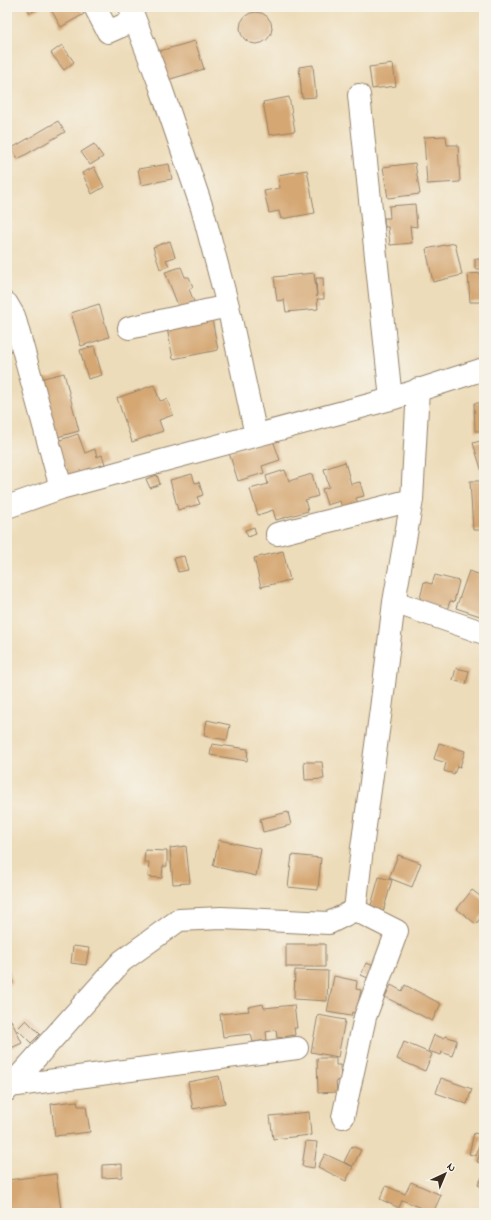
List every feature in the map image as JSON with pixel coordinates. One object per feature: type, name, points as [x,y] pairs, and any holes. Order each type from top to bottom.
[{"type":"street","points":[[95,7],[108,32],[132,13],[160,85],[202,208],[228,306],[256,435]]},
{"type":"street","points":[[359,95],[391,399]]},
{"type":"street","points":[[7,304],[14,316],[60,488]]},
{"type":"street","points":[[129,328],[228,306]]},
{"type":"street","points":[[7,507],[60,488],[391,399],[418,389],[484,369]]},
{"type":"street","points":[[355,910],[394,602],[412,500],[418,389]]},
{"type":"street","points":[[277,534],[412,500]]},
{"type":"street","points":[[394,602],[484,633]]},
{"type":"street","points":[[8,1088],[122,961],[179,920],[221,918],[329,923],[355,910]]},
{"type":"street","points":[[343,1117],[365,1017],[397,931],[355,910]]},
{"type":"street","points":[[8,1088],[297,1048]]},
{"type":"building","points":[[27,7],[42,7],[30,13]]},
{"type":"building","points":[[80,7],[84,14],[61,27],[50,8]]},
{"type":"building","points":[[256,12],[262,13],[269,19],[272,28],[271,34],[265,41],[256,44],[250,43],[243,37],[240,28],[241,22],[247,15]]},
{"type":"building","points":[[195,41],[204,69],[164,81],[156,52]]},
{"type":"building","points":[[62,45],[74,62],[64,70],[51,53]]},
{"type":"building","points":[[393,64],[396,86],[372,89],[369,67]]},
{"type":"building","points":[[313,65],[316,97],[302,98],[299,67]]},
{"type":"building","points":[[289,97],[295,131],[269,135],[263,102]]},
{"type":"building","points":[[58,121],[65,132],[18,159],[12,148]]},
{"type":"building","points":[[446,136],[447,145],[458,145],[460,182],[427,184],[424,137]]},
{"type":"building","points":[[94,144],[103,157],[90,165],[81,152]]},
{"type":"building","points":[[415,163],[420,194],[388,198],[383,167]]},
{"type":"building","points":[[169,164],[172,179],[141,185],[138,169]]},
{"type":"building","points":[[94,167],[104,187],[92,194],[82,173]]},
{"type":"building","points":[[307,170],[315,213],[281,219],[279,211],[269,213],[264,191],[280,188],[278,175]]},
{"type":"building","points":[[415,204],[417,227],[410,226],[412,243],[390,245],[388,227],[385,227],[384,218],[390,218],[389,206]]},
{"type":"building","points":[[170,241],[175,257],[166,260],[169,266],[160,269],[153,247]]},
{"type":"building","points":[[455,243],[462,275],[433,282],[426,249]]},
{"type":"building","points":[[475,259],[484,259],[484,269],[475,269]]},
{"type":"building","points":[[181,267],[185,277],[189,277],[193,287],[189,289],[196,307],[179,308],[165,272]]},
{"type":"building","points":[[314,273],[317,297],[316,278],[323,278],[324,299],[317,299],[318,309],[286,312],[284,300],[277,301],[274,277]]},
{"type":"building","points":[[484,273],[484,302],[470,302],[468,274]]},
{"type":"building","points":[[99,304],[109,337],[81,346],[71,313]]},
{"type":"building","points":[[212,319],[218,350],[173,359],[167,328]]},
{"type":"building","points":[[94,346],[102,375],[88,379],[80,350]]},
{"type":"building","points":[[64,373],[79,431],[50,439],[35,380]]},
{"type":"building","points":[[154,385],[160,401],[167,399],[173,415],[159,420],[163,431],[132,442],[117,398]]},
{"type":"building","points":[[474,403],[484,403],[484,431],[475,431]]},
{"type":"building","points":[[78,434],[85,453],[95,449],[97,457],[102,455],[105,464],[69,476],[57,441]]},
{"type":"building","points":[[273,440],[280,460],[262,466],[264,473],[238,481],[229,453]]},
{"type":"building","points":[[484,440],[484,474],[483,475],[473,443]]},
{"type":"building","points":[[345,462],[351,484],[360,482],[364,496],[356,498],[358,503],[342,508],[340,501],[327,505],[322,489],[329,487],[324,469]]},
{"type":"building","points":[[285,470],[289,481],[312,474],[318,496],[305,500],[308,511],[276,520],[273,510],[258,515],[250,489],[268,484],[266,476]]},
{"type":"building","points":[[192,474],[195,483],[199,482],[203,495],[197,497],[200,504],[178,510],[170,480]]},
{"type":"building","points":[[157,475],[160,484],[150,488],[146,479]]},
{"type":"building","points":[[470,481],[484,481],[484,530],[473,530]]},
{"type":"building","points":[[254,527],[256,534],[248,537],[245,530]]},
{"type":"building","points":[[283,551],[290,580],[261,587],[254,558]]},
{"type":"building","points":[[184,556],[188,570],[178,572],[174,558]]},
{"type":"building","points":[[469,571],[484,576],[483,617],[456,608]]},
{"type":"building","points":[[435,575],[459,581],[454,602],[450,601],[447,610],[419,603],[424,582],[432,584]]},
{"type":"building","points":[[456,668],[469,671],[466,684],[453,680]]},
{"type":"building","points":[[207,720],[230,725],[227,740],[204,736]]},
{"type":"building","points":[[439,743],[465,751],[460,767],[457,766],[454,774],[444,771],[446,763],[434,759]]},
{"type":"building","points":[[212,744],[248,749],[247,761],[210,755]]},
{"type":"building","points":[[304,762],[322,762],[324,779],[305,780]]},
{"type":"building","points":[[288,812],[291,825],[263,832],[260,819]]},
{"type":"building","points":[[219,840],[261,849],[256,876],[213,866]]},
{"type":"building","points":[[186,846],[190,883],[173,884],[170,848]]},
{"type":"building","points":[[145,850],[167,851],[167,866],[163,866],[162,878],[148,877],[149,862],[144,862]]},
{"type":"building","points":[[292,855],[321,858],[318,890],[288,887]]},
{"type":"building","points":[[398,855],[421,863],[412,887],[389,878]]},
{"type":"building","points":[[379,877],[392,880],[383,912],[370,909]]},
{"type":"building","points":[[472,890],[484,899],[484,913],[476,924],[457,909]]},
{"type":"building","points":[[286,944],[325,944],[325,967],[286,967]]},
{"type":"building","points":[[73,946],[89,948],[86,965],[71,963]]},
{"type":"building","points":[[366,963],[380,968],[375,981],[361,975]]},
{"type":"building","points":[[7,964],[13,983],[7,985]]},
{"type":"building","points":[[295,970],[328,971],[327,1001],[294,999]]},
{"type":"building","points":[[334,976],[357,981],[356,989],[361,990],[356,1014],[352,1012],[351,1016],[327,1012]]},
{"type":"building","points":[[391,985],[402,991],[405,985],[441,1004],[432,1021],[385,997]]},
{"type":"building","points":[[263,1004],[264,1008],[294,1005],[297,1028],[294,1028],[295,1035],[277,1038],[276,1030],[266,1032],[267,1040],[253,1042],[251,1034],[223,1037],[220,1014],[249,1011],[248,1007]]},
{"type":"building","points":[[318,1015],[345,1020],[338,1057],[311,1052]]},
{"type":"building","points":[[11,1020],[22,1043],[7,1050],[7,1022]]},
{"type":"building","points":[[26,1020],[40,1034],[31,1043],[17,1029]]},
{"type":"building","points":[[434,1035],[443,1038],[445,1036],[457,1040],[452,1056],[442,1052],[441,1055],[428,1051]]},
{"type":"building","points":[[404,1042],[432,1054],[425,1071],[397,1059]]},
{"type":"building","points":[[317,1058],[336,1058],[336,1065],[340,1065],[341,1080],[336,1081],[337,1092],[318,1093]]},
{"type":"building","points":[[219,1076],[225,1103],[193,1109],[188,1082]]},
{"type":"building","points":[[441,1078],[472,1089],[467,1104],[436,1093]]},
{"type":"building","points":[[77,1101],[78,1106],[86,1106],[90,1132],[55,1136],[51,1104]]},
{"type":"building","points":[[309,1112],[311,1135],[273,1139],[270,1116]]},
{"type":"building","points":[[474,1133],[482,1135],[476,1156],[469,1154]]},
{"type":"building","points":[[306,1141],[317,1142],[314,1168],[302,1166]]},
{"type":"building","points":[[484,1142],[484,1164],[477,1162]]},
{"type":"building","points":[[352,1146],[361,1150],[353,1166],[344,1162]]},
{"type":"building","points":[[325,1154],[353,1167],[346,1181],[318,1167]]},
{"type":"building","points":[[122,1164],[122,1177],[102,1178],[102,1165]]},
{"type":"building","points":[[484,1173],[484,1188],[478,1185]]},
{"type":"building","points":[[56,1174],[61,1210],[37,1213],[7,1213],[7,1180]]},
{"type":"building","points":[[411,1182],[441,1195],[433,1213],[402,1200],[399,1208],[380,1199],[386,1186],[405,1194]]}]
